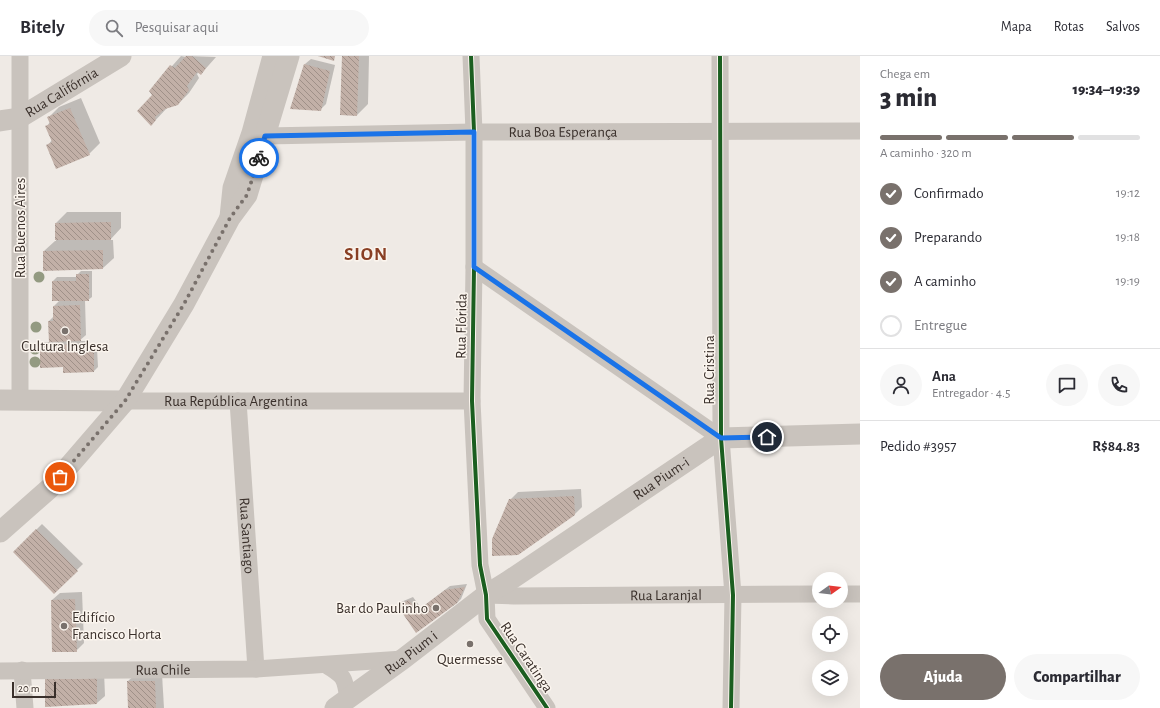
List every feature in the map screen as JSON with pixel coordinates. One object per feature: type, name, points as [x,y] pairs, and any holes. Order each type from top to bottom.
[{"type":"street","name":"Rua Buenos Aires","points":[[20,56],[10,120],[20,400]]},
{"type":"street","name":"Rua Califórnia","points":[[10,120],[121,56]]},
{"type":"street","points":[[230,218],[233,188],[252,133],[273,56]]},
{"type":"street","points":[[0,532],[50,488],[125,401],[184,304],[230,218],[247,195],[289,56]]},
{"type":"street","name":"Rua Flórida","points":[[471,56],[474,132],[472,401],[480,565],[486,595]]},
{"type":"street","name":"Rua Cristina","points":[[720,56],[721,438],[733,595],[731,708]]},
{"type":"street","name":"Rua Boa Esperança","points":[[265,136],[474,132],[860,131]]},
{"type":"street","points":[[474,267],[721,438],[860,434]]},
{"type":"street","name":"Rua República Argentina","points":[[0,400],[472,401]]},
{"type":"street","name":"Rua Santiago","points":[[238,401],[256,669]]},
{"type":"street","name":"Rua Pium-i","points":[[486,595],[510,589],[721,438]]},
{"type":"street","name":"Rua Laranjal","points":[[510,589],[733,595],[812,594]]},
{"type":"street","points":[[848,594],[860,594]]},
{"type":"street","name":"Rua Pium i","points":[[342,703],[403,659],[486,595]]},
{"type":"street","name":"Rua Caratinga","points":[[486,595],[487,619],[547,708]]},
{"type":"street","name":"Rua Chile","points":[[0,671],[256,669],[403,659]]},
{"type":"street","points":[[326,665],[341,674],[346,687],[342,703]]},
{"type":"street","points":[[22,670],[25,708]]},
{"type":"building","points":[[186,56],[192,56],[206,68],[201,75],[197,72],[187,86],[189,90],[178,105],[165,109],[155,117],[156,120],[151,126],[137,111],[152,95],[149,91],[170,65],[175,68]]},
{"type":"building","points":[[318,56],[335,56],[334,61]]},
{"type":"building","points":[[342,56],[359,56],[357,116],[340,115]]},
{"type":"building","points":[[304,64],[330,71],[321,111],[290,109]]},
{"type":"building","points":[[70,108],[90,155],[56,169],[46,145],[52,142],[45,126],[50,124],[47,117]]},
{"type":"building","points":[[111,222],[111,240],[55,240],[55,223]]},
{"type":"building","points":[[103,250],[103,269],[43,271],[43,251]]},
{"type":"building","points":[[76,274],[89,274],[89,301],[52,301],[52,281],[76,281]]},
{"type":"building","name":"Cultura Inglesa","points":[[80,305],[81,341],[49,342],[48,321],[53,321],[53,306]]},
{"type":"building","points":[[85,344],[85,352],[94,352],[94,372],[63,373],[63,367],[40,368],[40,345]]},
{"type":"building","points":[[574,496],[575,515],[518,555],[492,556],[492,539],[509,499]]},
{"type":"building","points":[[36,529],[78,571],[54,594],[13,552]]},
{"type":"building","name":"Bar do Paulinho","points":[[465,587],[457,603],[416,633],[397,605],[409,600],[417,611],[445,590]]},
{"type":"building","name":"Edifício Francisco Horta","points":[[75,599],[77,652],[52,652],[51,600]]},
{"type":"building","points":[[97,678],[97,704],[45,707],[45,679]]},
{"type":"building","points":[[127,681],[155,681],[156,708],[128,708]]},
{"type":"cycle path","points":[[471,56],[474,132],[472,401],[480,565],[486,595],[487,619],[547,708]]},
{"type":"cycle path","points":[[720,56],[721,438],[733,595],[731,708]]},
{"type":"way so far","points":[[60,477],[125,401],[184,304],[230,218],[247,195],[259,158]]},
{"type":"place","name":"Cultura Inglesa","points":[[65,331]]},
{"type":"place","name":"Bar do Paulinho","points":[[436,608]]},
{"type":"place","name":"Edifício Francisco Horta","points":[[64,626]]},
{"type":"place","name":"Quermesse","points":[[470,644]]},
{"type":"district","name":"SION","points":[[366,253]]},
{"type":"route","points":[[259,158],[265,136],[474,132],[474,267],[721,438],[767,437]]}]
